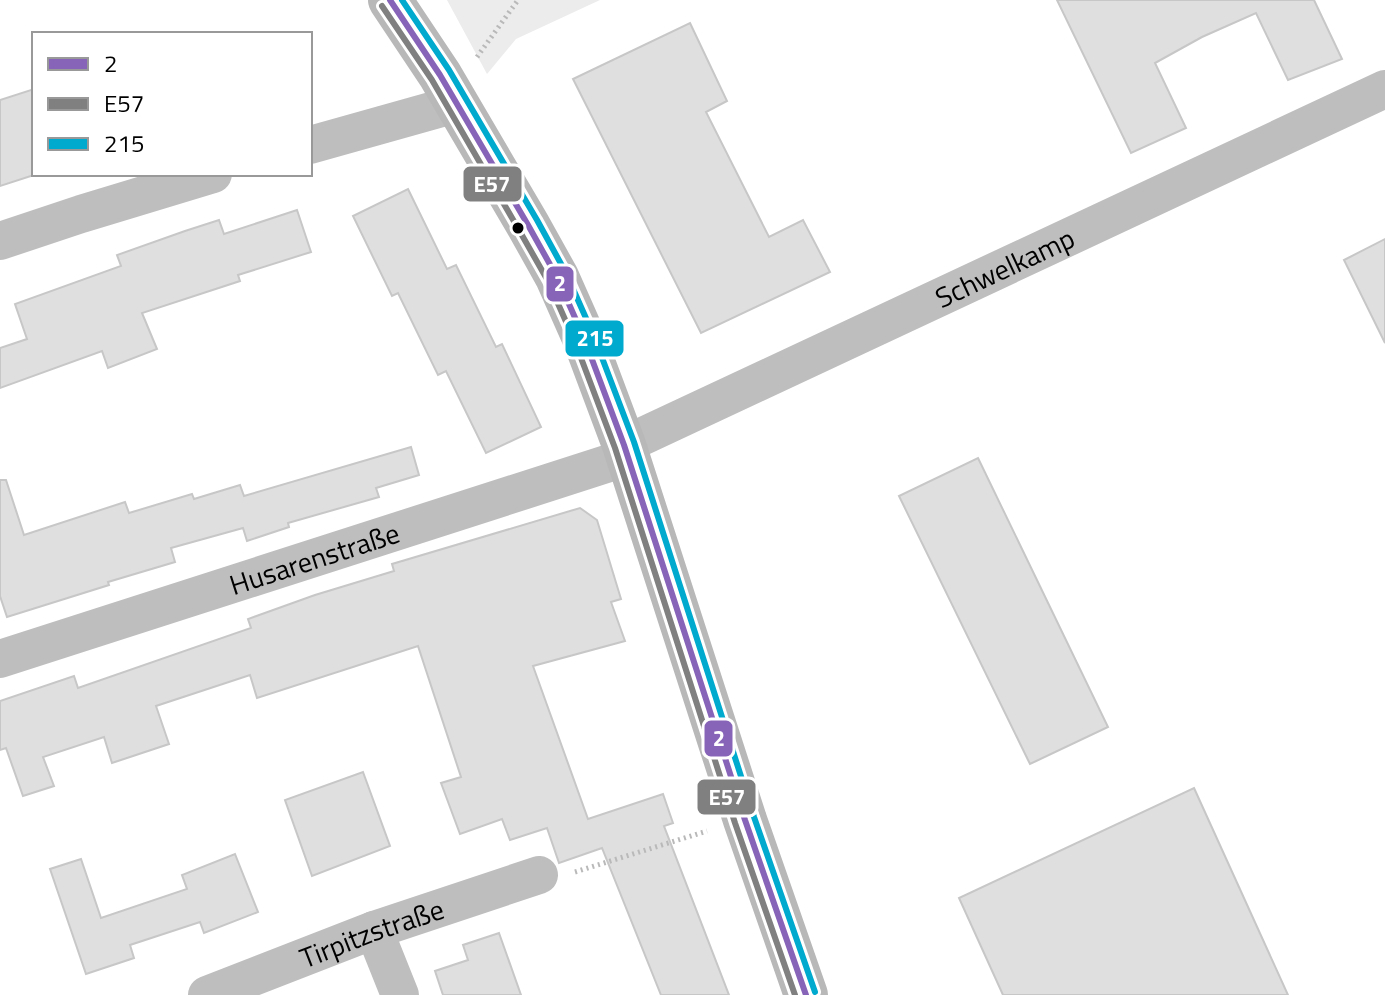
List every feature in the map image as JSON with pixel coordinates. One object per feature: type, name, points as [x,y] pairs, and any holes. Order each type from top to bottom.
[{"type":"main road","points":[[390,0],[440,75],[522,214],[557,277],[584,338],[626,451],[745,820],[806,995]]},
{"type":"street","name":"Schwelkamp","points":[[626,451],[1385,89]]},
{"type":"street","points":[[312,144],[456,104]]},
{"type":"street","points":[[0,241],[206,176]]},
{"type":"street","name":"Husarenstraße","points":[[0,659],[626,451]]},
{"type":"street","name":"Tirpitzstraße","points":[[207,995],[374,930],[539,875]]},
{"type":"street","points":[[374,930],[400,995]]},
{"type":"path","points":[[478,57],[518,0]]},
{"type":"path","points":[[539,875],[563,875],[745,820]]},
{"type":"shaded area","points":[[447,0],[600,0],[516,39],[487,74]]},
{"type":"building","points":[[1057,0],[1314,0],[1342,59],[1288,80],[1256,13],[1202,37],[1155,63],[1186,128],[1131,153]]},
{"type":"building","points":[[690,23],[727,101],[706,112],[769,237],[803,220],[830,272],[701,333],[573,79]]},
{"type":"building","points":[[32,90],[32,176],[0,186],[0,100]]},
{"type":"building","points":[[408,189],[447,269],[456,265],[496,347],[502,344],[541,427],[486,453],[446,371],[438,375],[398,293],[392,296],[353,216]]},
{"type":"building","points":[[297,210],[311,252],[238,275],[240,281],[142,313],[157,349],[108,368],[102,351],[0,388],[0,348],[27,339],[15,304],[121,266],[117,255],[185,231],[219,220],[224,234]]},
{"type":"building","points":[[1385,239],[1385,343],[1344,260]]},
{"type":"building","points":[[411,447],[419,475],[376,488],[379,497],[288,523],[289,527],[247,541],[243,528],[171,548],[175,562],[7,617],[0,596],[0,480],[6,480],[24,535],[125,502],[129,513],[192,494],[194,499],[240,485],[244,496]]},
{"type":"building","points":[[978,458],[1108,727],[1030,764],[899,496]]},
{"type":"building","points":[[580,508],[597,520],[621,599],[611,602],[625,641],[533,666],[588,819],[663,794],[673,823],[664,826],[729,995],[661,995],[602,848],[559,863],[547,828],[510,840],[502,819],[460,834],[441,783],[461,777],[418,646],[257,698],[250,675],[156,706],[169,744],[112,763],[104,737],[43,757],[54,786],[23,796],[6,748],[0,750],[0,701],[74,676],[78,688],[251,628],[248,619],[394,571],[392,564]]},
{"type":"building","points":[[363,772],[390,846],[312,876],[285,800]]},
{"type":"building","points":[[1194,788],[1288,995],[1003,995],[959,898]]},
{"type":"building","points":[[235,854],[258,912],[204,933],[200,922],[130,945],[134,958],[86,974],[50,869],[81,859],[101,918],[187,889],[182,875]]},
{"type":"building","points":[[499,933],[521,995],[443,995],[435,971],[468,960],[463,945]]},
{"type":"transit line","name":"2","points":[[390,0],[440,75],[528,225],[557,277],[584,338],[624,445],[745,820],[806,995]]},
{"type":"transit line","name":"215","points":[[402,0],[449,70],[537,220],[566,273],[593,334],[634,442],[754,817],[815,992]]},
{"type":"transit line","name":"E57","points":[[382,6],[432,80],[519,230],[548,281],[575,342],[615,448],[735,823],[795,995]]}]
